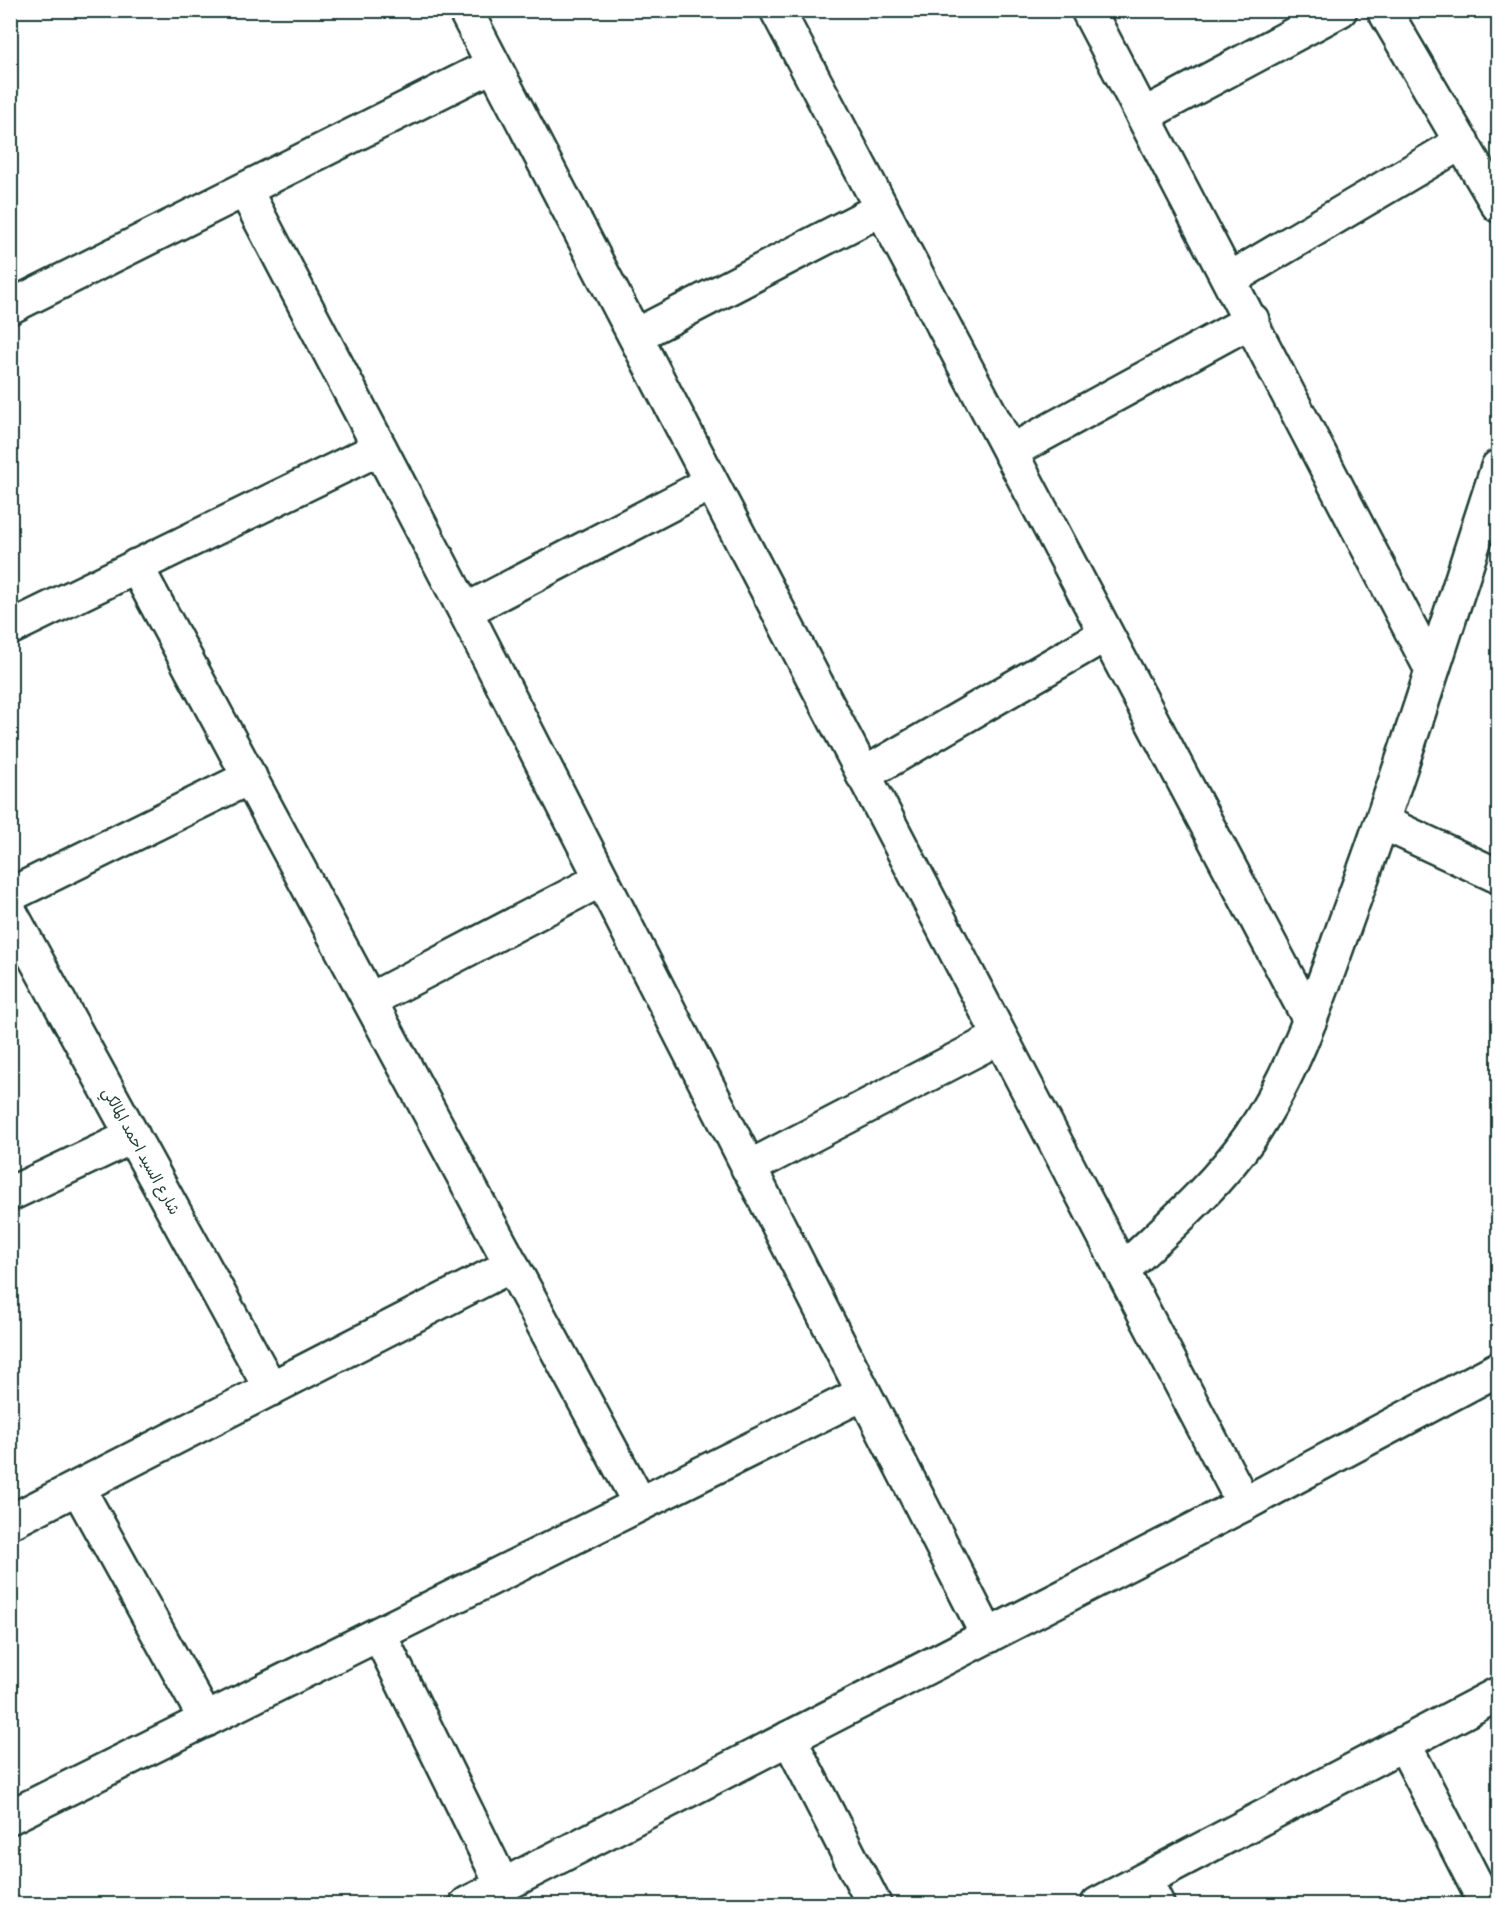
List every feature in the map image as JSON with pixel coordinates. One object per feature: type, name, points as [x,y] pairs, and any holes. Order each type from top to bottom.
[{"type":"street","points":[[465,10],[1244,1504]]},
{"type":"street","points":[[777,10],[1310,1020]]},
{"type":"street","points":[[1088,10],[1252,320],[1432,670]]},
{"type":"street","points":[[1143,116],[1340,10]]},
{"type":"street","points":[[1384,10],[1498,205]]},
{"type":"street","points":[[10,307],[493,65]]},
{"type":"street","points":[[1230,279],[1462,142]]},
{"type":"street","points":[[245,190],[465,611],[600,880],[988,1636]]},
{"type":"street","points":[[635,336],[881,209]]},
{"type":"street","points":[[1010,452],[1252,320]]},
{"type":"street","points":[[10,628],[380,448]]},
{"type":"street","points":[[1122,1271],[1212,1187],[1250,1136],[1283,1081],[1310,1020],[1382,822],[1498,467]]},
{"type":"street","points":[[465,611],[711,483]]},
{"type":"street","points":[[136,566],[640,1504]]},
{"type":"street","points":[[863,775],[1106,634]]},
{"type":"street","points":[[10,895],[250,777]]},
{"type":"street","points":[[1382,822],[1498,876]]},
{"type":"street","points":[[370,1000],[600,880]]},
{"type":"street","name":"شارع السيد احمد المالكي","points":[[10,912],[271,1389]]},
{"type":"street","points":[[748,1168],[1000,1037]]},
{"type":"street","points":[[10,1194],[133,1136]]},
{"type":"street","points":[[10,1522],[512,1265]]},
{"type":"street","points":[[467,1905],[1244,1504],[1498,1369]]},
{"type":"street","points":[[10,1817],[864,1393]]},
{"type":"street","points":[[78,1488],[206,1720]]},
{"type":"street","points":[[379,1634],[503,1886]]},
{"type":"street","points":[[1098,1905],[1151,1892],[1498,1694]]},
{"type":"street","points":[[789,1738],[874,1905]]},
{"type":"street","points":[[1405,1746],[1486,1905]]}]
